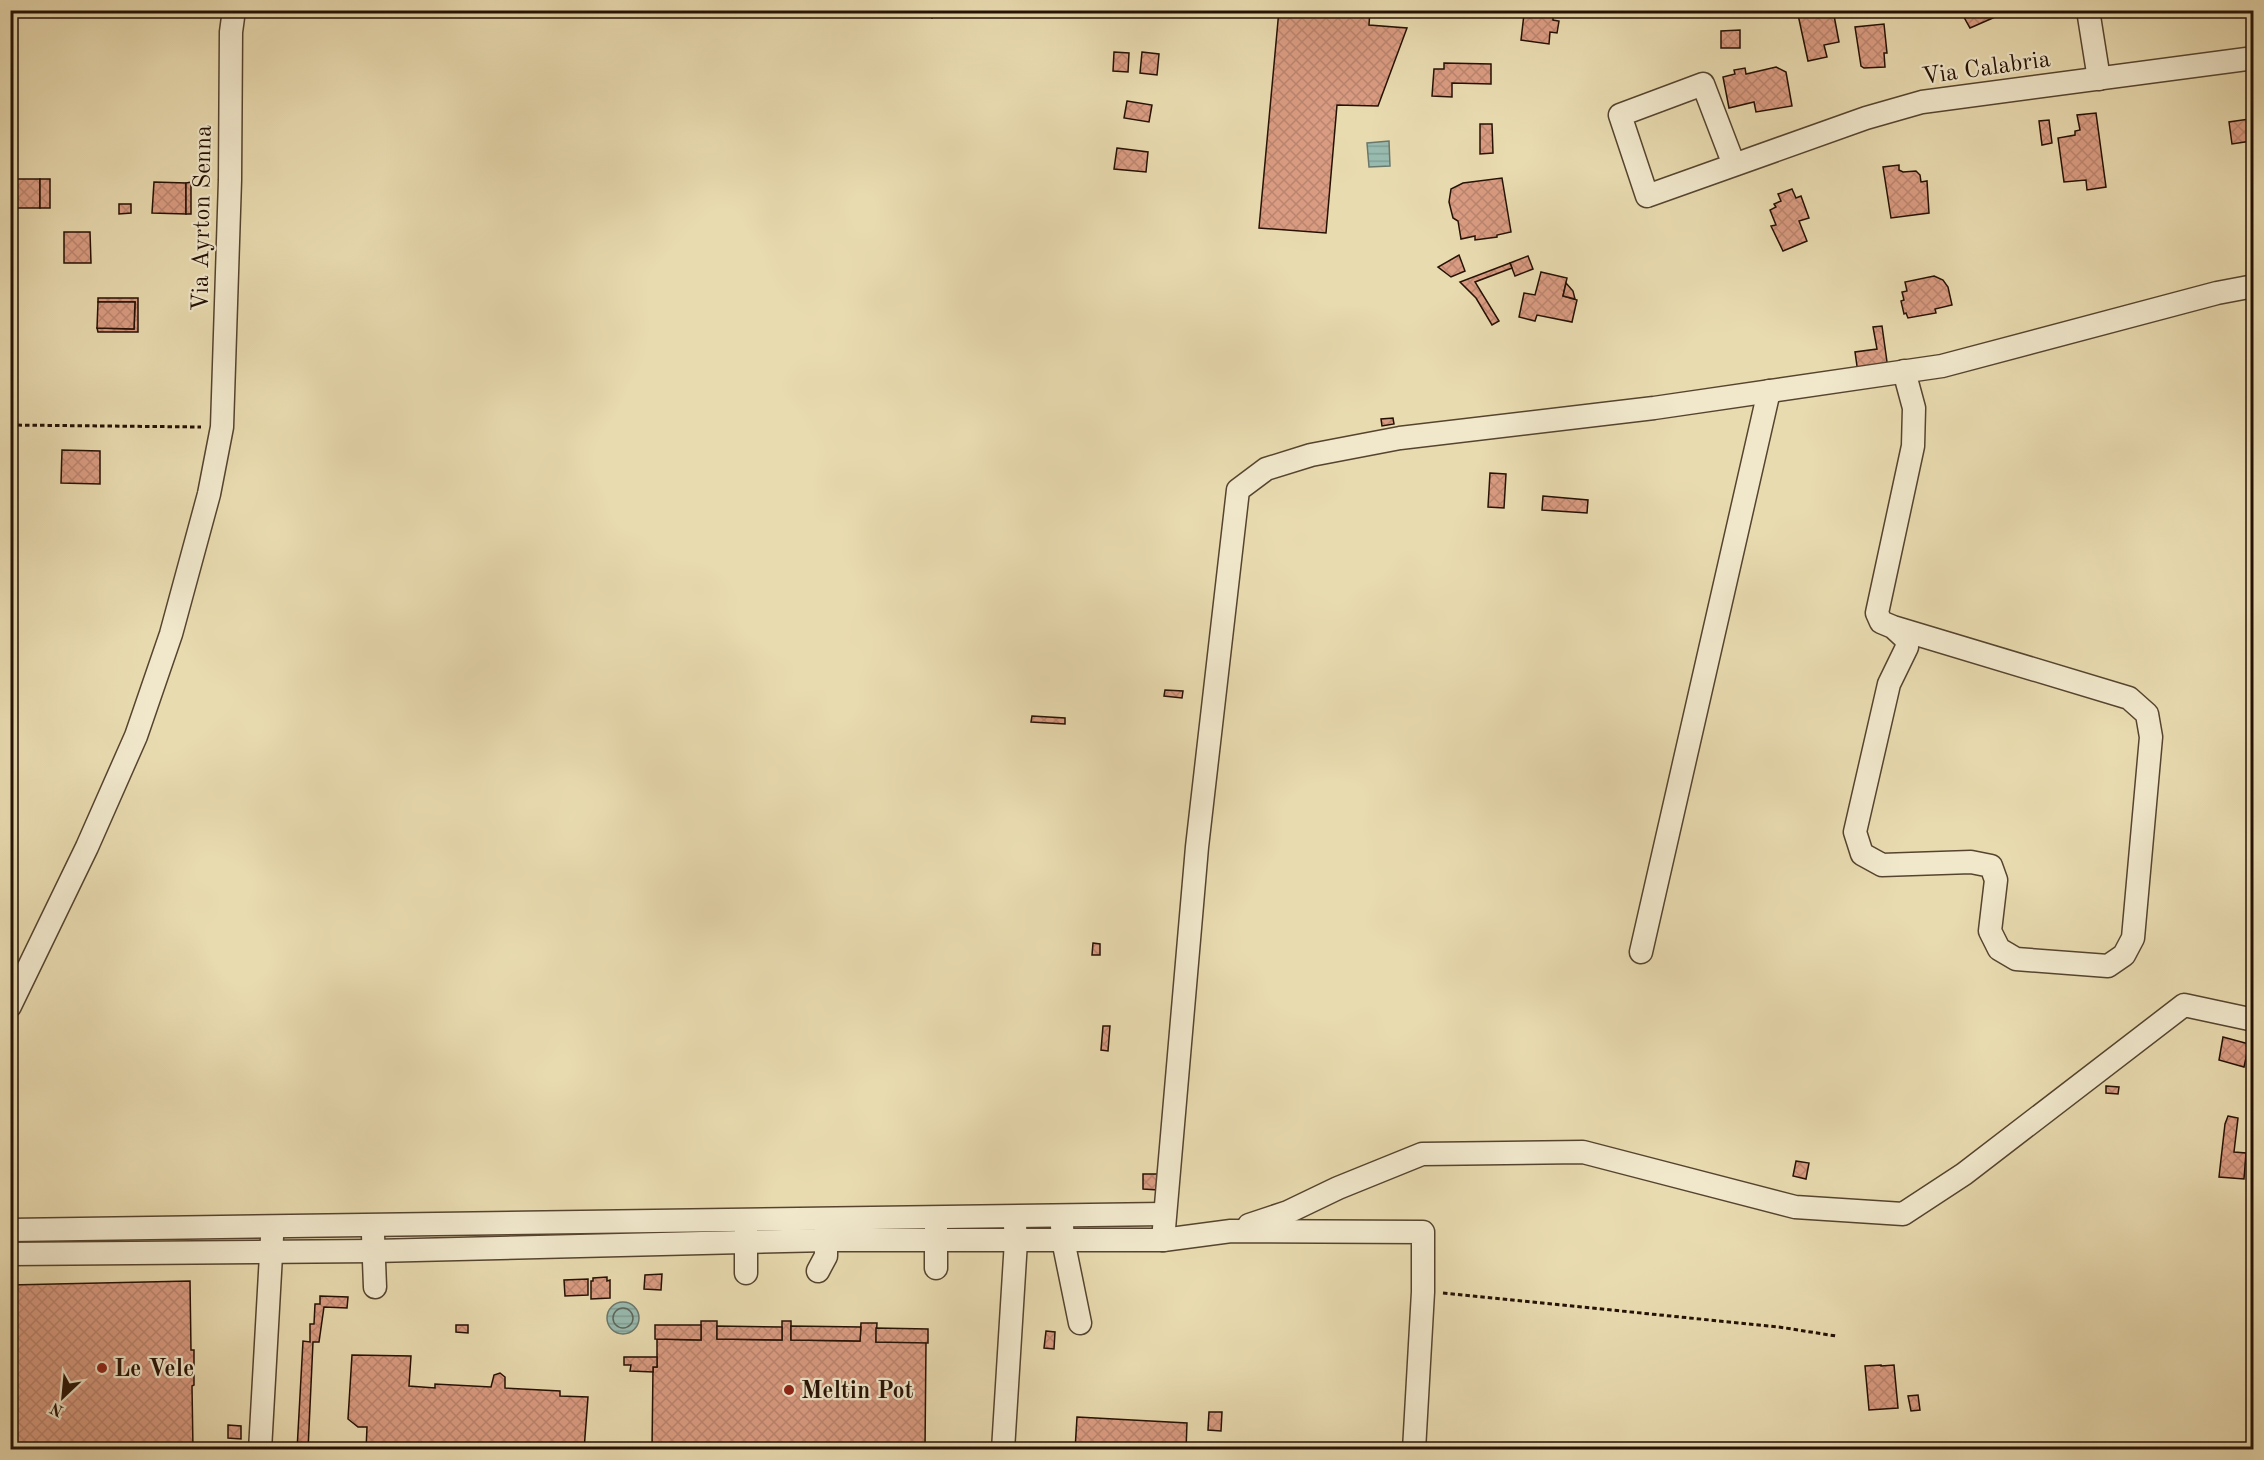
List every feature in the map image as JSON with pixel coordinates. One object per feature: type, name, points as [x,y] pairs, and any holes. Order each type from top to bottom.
[{"type":"street","name":"Via Ayrton Senna","points":[[10,1006],[78,867],[136,736],[171,634],[209,494],[222,427],[230,180],[231,32],[234,10]]},
{"type":"street","points":[[2088,10],[2099,79]]},
{"type":"street","name":"Via Calabria","points":[[1734,165],[1703,84],[1620,115],[1647,196],[1866,118],[1922,102],[2253,58]]},
{"type":"street","points":[[1163,1240],[1197,847],[1238,490],[1266,469],[1311,456],[1400,438],[1654,408],[1942,366],[2217,293],[2253,286]]},
{"type":"street","points":[[1893,627],[1906,639],[1907,647],[1888,684],[1855,832],[1862,854],[1882,865],[1971,862],[1991,866],[1996,880],[1990,931],[1999,950],[2016,959],[2108,966],[2124,955],[2133,938],[2151,737],[2147,714],[2129,698],[1881,622],[1877,613],[1913,446],[1914,408],[1904,371]]},
{"type":"street","points":[[1641,952],[1769,391]]},
{"type":"street","points":[[1231,1232],[1288,1212],[1338,1188],[1422,1154],[1583,1152],[1796,1207],[1903,1214],[1965,1174],[2184,1005],[2253,1020]]},
{"type":"street","points":[[1323,1196],[1330,1231]]},
{"type":"street","points":[[10,1254],[374,1251],[747,1242],[826,1251],[936,1228],[1014,1216],[1164,1214]]},
{"type":"street","points":[[1062,1215],[1063,1240],[1080,1323]]},
{"type":"street","points":[[1003,1449],[1016,1241],[1014,1216]]},
{"type":"street","points":[[10,1230],[746,1220],[826,1251]]},
{"type":"street","points":[[746,1220],[747,1273]]},
{"type":"street","points":[[373,1225],[375,1287]]},
{"type":"street","points":[[260,1449],[272,1226]]},
{"type":"street","points":[[936,1228],[1016,1241],[1163,1240],[1231,1232],[1423,1232],[1423,1292],[1414,1449]]},
{"type":"street","points":[[936,1228],[936,1269]]},
{"type":"street","points":[[75,1229],[77,1253]]},
{"type":"path","points":[[10,425],[222,427]]},
{"type":"path","points":[[1423,1292],[1779,1327],[1836,1336]]},
{"type":"water","points":[[1389,141],[1390,166],[1369,167],[1367,143]]},
{"type":"water","points":[[623,1302],[634,1307],[639,1318],[634,1329],[623,1334],[612,1329],[607,1318],[612,1307]]},
{"type":"building","points":[[920,10],[937,10],[932,18]]},
{"type":"building","points":[[1279,10],[1370,10],[1369,25],[1407,28],[1378,106],[1337,105],[1326,233],[1259,228]]},
{"type":"building","points":[[1502,10],[1551,10],[1553,20],[1559,21],[1557,33],[1550,32],[1549,44],[1521,40],[1524,14]]},
{"type":"building","points":[[1797,10],[1833,10],[1839,42],[1824,45],[1827,57],[1808,61]]},
{"type":"building","points":[[1960,10],[2001,10],[2002,14],[1970,28]]},
{"type":"building","points":[[1884,24],[1887,53],[1884,53],[1885,67],[1864,68],[1861,66],[1855,27]]},
{"type":"building","points":[[1740,30],[1740,48],[1721,48],[1721,31]]},
{"type":"building","points":[[1114,52],[1129,53],[1128,72],[1113,71]]},
{"type":"building","points":[[1142,52],[1159,54],[1157,75],[1140,73]]},
{"type":"building","points":[[1444,63],[1491,64],[1491,84],[1452,83],[1452,97],[1432,96],[1434,69],[1444,69]]},
{"type":"building","points":[[1776,67],[1786,72],[1792,106],[1756,112],[1754,102],[1729,108],[1723,77],[1735,74],[1734,70],[1745,68],[1746,74]]},
{"type":"building","points":[[1127,101],[1152,105],[1149,122],[1124,118]]},
{"type":"building","points":[[2096,113],[2106,187],[2087,190],[2086,180],[2064,182],[2058,138],[2075,135],[2075,131],[2080,130],[2077,115]]},
{"type":"building","points":[[2249,119],[2251,141],[2232,144],[2229,122]]},
{"type":"building","points":[[2049,120],[2052,143],[2042,145],[2039,121]]},
{"type":"building","points":[[1480,124],[1492,124],[1493,153],[1480,154]]},
{"type":"building","points":[[1117,148],[1148,152],[1146,172],[1114,169]]},
{"type":"building","points":[[1899,165],[1899,170],[1916,171],[1920,175],[1921,182],[1927,181],[1929,213],[1891,218],[1883,167]]},
{"type":"building","points":[[1502,178],[1511,232],[1497,235],[1497,237],[1475,240],[1475,236],[1461,239],[1458,221],[1453,218],[1449,202],[1451,189],[1463,183]]},
{"type":"building","points":[[10,179],[40,179],[40,208],[10,208]]},
{"type":"building","points":[[40,179],[50,179],[50,208],[40,208]]},
{"type":"building","points":[[154,182],[186,183],[186,214],[152,213]]},
{"type":"building","points":[[191,182],[191,214],[186,214],[186,183]]},
{"type":"building","points":[[1792,189],[1796,198],[1801,196],[1809,218],[1799,221],[1807,241],[1783,251],[1771,226],[1776,225],[1770,210],[1776,207],[1774,204],[1781,201],[1778,194]]},
{"type":"building","points":[[119,204],[131,204],[131,213],[119,214]]},
{"type":"building","points":[[64,232],[90,232],[91,263],[64,263]]},
{"type":"building","points":[[1459,255],[1465,271],[1451,277],[1438,267]]},
{"type":"building","points":[[1528,256],[1533,269],[1515,276],[1510,263]]},
{"type":"building","points":[[1510,263],[1512,268],[1475,282],[1499,321],[1492,325],[1476,298],[1460,282]]},
{"type":"building","points":[[1541,272],[1567,278],[1563,296],[1577,300],[1572,322],[1537,315],[1535,321],[1519,317],[1524,293],[1535,295]]},
{"type":"building","points":[[1934,276],[1943,280],[1948,287],[1952,305],[1935,309],[1936,313],[1908,318],[1906,313],[1904,314],[1901,301],[1904,300],[1902,292],[1907,291],[1905,282]]},
{"type":"building","points":[[1566,283],[1573,291],[1575,299],[1563,296]]},
{"type":"building","points":[[98,298],[138,298],[138,332],[98,332],[97,328],[134,329],[135,302],[98,302]]},
{"type":"building","points":[[98,302],[135,302],[134,329],[97,328]]},
{"type":"building","points":[[1882,326],[1888,369],[1858,373],[1855,352],[1877,349],[1873,327]]},
{"type":"building","points":[[1393,418],[1394,424],[1382,426],[1381,419]]},
{"type":"building","points":[[62,450],[100,451],[100,484],[61,483]]},
{"type":"building","points":[[1490,473],[1506,474],[1504,508],[1488,507]]},
{"type":"building","points":[[1543,496],[1588,500],[1587,513],[1542,510]]},
{"type":"building","points":[[1165,690],[1183,691],[1182,698],[1164,696]]},
{"type":"building","points":[[1032,716],[1065,718],[1065,724],[1031,722]]},
{"type":"building","points":[[1093,943],[1100,944],[1100,955],[1092,955]]},
{"type":"building","points":[[1103,1026],[1110,1026],[1108,1051],[1101,1050]]},
{"type":"building","points":[[2223,1037],[2249,1044],[2244,1067],[2219,1060]]},
{"type":"building","points":[[2106,1086],[2119,1087],[2118,1094],[2106,1093]]},
{"type":"building","points":[[2228,1116],[2238,1118],[2234,1152],[2246,1153],[2244,1179],[2219,1177],[2225,1124]]},
{"type":"building","points":[[2249,1122],[2254,1122],[2254,1136],[2248,1134]]},
{"type":"building","points":[[1796,1161],[1809,1163],[1806,1179],[1793,1176]]},
{"type":"building","points":[[1143,1174],[1159,1174],[1158,1190],[1143,1189]]},
{"type":"building","points":[[662,1274],[661,1290],[644,1289],[645,1275]]},
{"type":"building","points":[[607,1277],[607,1281],[610,1280],[610,1298],[591,1299],[593,1278]]},
{"type":"building","points":[[588,1279],[588,1295],[565,1296],[564,1280]]},
{"type":"building","name":"Le Vele","points":[[190,1281],[191,1350],[194,1350],[193,1450],[10,1450],[10,1285]]},
{"type":"building","points":[[320,1296],[348,1297],[347,1308],[324,1307],[319,1342],[313,1342],[308,1450],[297,1450],[303,1341],[310,1342],[310,1324],[314,1324],[315,1304],[320,1304]]},
{"type":"building","name":"Meltin Pot","points":[[701,1321],[717,1321],[717,1339],[782,1340],[782,1321],[791,1321],[791,1340],[860,1341],[861,1323],[877,1323],[876,1342],[926,1342],[925,1450],[652,1450],[653,1367],[657,1367],[657,1339],[701,1340]]},
{"type":"building","points":[[456,1325],[468,1325],[468,1333],[456,1332]]},
{"type":"building","points":[[655,1325],[701,1325],[701,1340],[655,1339]]},
{"type":"building","points":[[717,1326],[782,1327],[782,1340],[717,1339]]},
{"type":"building","points":[[791,1326],[861,1327],[860,1341],[791,1340]]},
{"type":"building","points":[[876,1328],[928,1329],[928,1343],[876,1342]]},
{"type":"building","points":[[1046,1331],[1055,1332],[1054,1349],[1044,1348]]},
{"type":"building","points":[[352,1355],[411,1356],[409,1386],[435,1388],[435,1384],[491,1387],[494,1375],[500,1373],[505,1377],[505,1388],[560,1391],[560,1396],[588,1397],[584,1450],[366,1450],[367,1427],[358,1427],[348,1419]]},
{"type":"building","points":[[624,1357],[657,1357],[657,1367],[653,1367],[653,1372],[630,1371],[631,1365],[624,1365]]},
{"type":"building","points":[[1894,1365],[1898,1408],[1869,1410],[1865,1366]]},
{"type":"building","points":[[1918,1395],[1920,1410],[1911,1411],[1908,1396]]},
{"type":"building","points":[[1209,1412],[1222,1412],[1221,1431],[1208,1430]]},
{"type":"building","points":[[1077,1417],[1187,1423],[1186,1450],[1075,1450]]},
{"type":"building","points":[[228,1425],[241,1426],[241,1439],[228,1438]]},
{"type":"place","name":"Le Vele","points":[[102,1368]]},
{"type":"place","name":"Meltin Pot","points":[[789,1390]]}]
